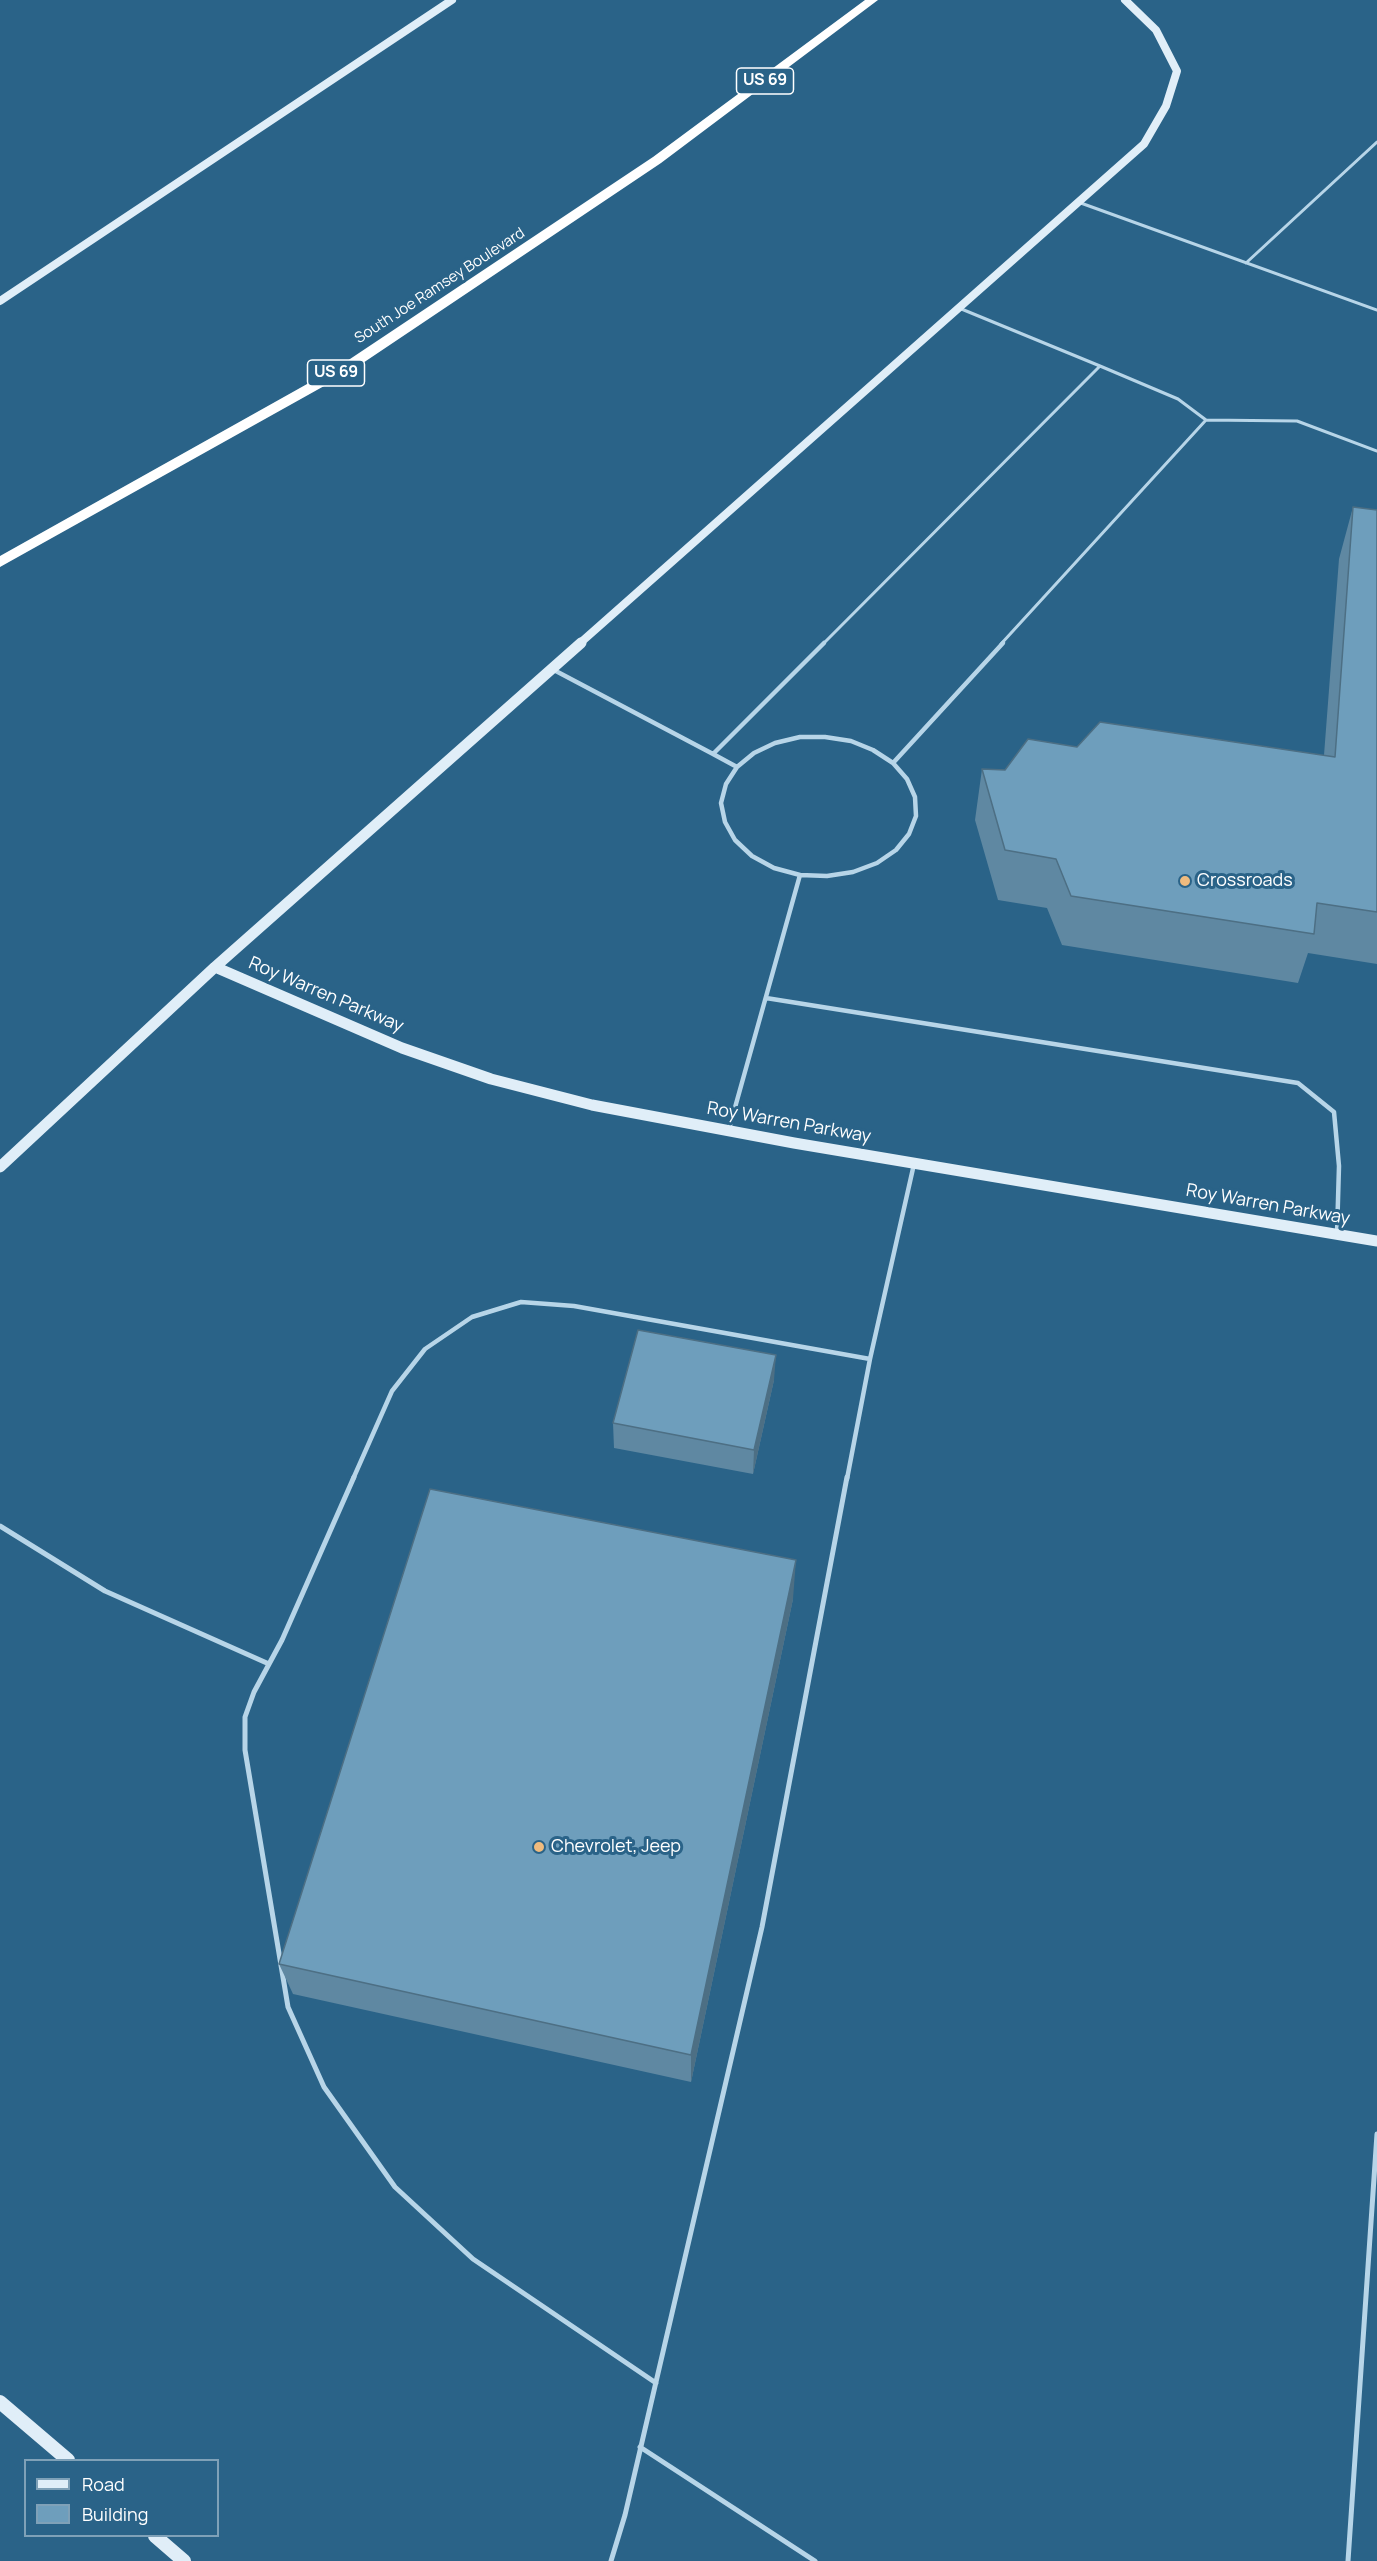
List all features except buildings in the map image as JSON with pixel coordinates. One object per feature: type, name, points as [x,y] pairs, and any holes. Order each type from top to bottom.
[{"type":"highway","points":[[854,0],[854,16]]},
{"type":"highway","name":"South Joe Ramsey Boulevard","points":[[0,561],[346,368],[657,160],[854,16],[872,0]]},
{"type":"street","points":[[0,301],[452,0]]},
{"type":"street","points":[[0,1167],[215,967],[1144,144],[1166,106],[1177,71],[1156,30],[1125,0]]},
{"type":"street","name":"Roy Warren Parkway","points":[[215,967],[402,1048],[491,1079],[592,1105],[914,1164],[1377,1241]]},
{"type":"street","points":[[0,2402],[67,2459]]},
{"type":"street","points":[[157,2537],[184,2561]]},
{"type":"lane","points":[[1246,263],[1377,142]]},
{"type":"lane","points":[[1078,202],[1377,310]]},
{"type":"lane","points":[[959,308],[1178,399],[1206,420],[1297,421],[1377,451]]},
{"type":"lane","points":[[713,754],[1100,366]]},
{"type":"lane","points":[[893,763],[1206,420]]},
{"type":"lane","points":[[551,669],[737,767]]},
{"type":"lane","points":[[816,737],[851,741],[873,750],[893,763],[907,779],[915,797],[916,816],[909,834],[896,850],[877,864],[853,872],[827,876],[800,875],[774,868],[752,856],[735,840],[725,822],[721,802],[726,784],[737,767],[754,753],[776,743],[816,737]]},
{"type":"lane","points":[[729,1131],[800,875]]},
{"type":"lane","points":[[766,998],[1298,1083],[1334,1112],[1340,1166],[1337,1235]]},
{"type":"lane","points":[[611,2561],[625,2515],[762,1927],[870,1359],[914,1164]]},
{"type":"lane","points":[[656,2383],[473,2259],[395,2187],[324,2087],[288,2007],[245,1750],[245,1717],[254,1692],[282,1640],[392,1390],[424,1349],[472,1317],[521,1302],[574,1306],[870,1359]]},
{"type":"lane","points":[[0,1526],[105,1591],[269,1664]]},
{"type":"lane","points":[[1348,2561],[1377,2134]]},
{"type":"lane","points":[[640,2446],[815,2561]]},
{"type":"place","name":"Crossroads","points":[[1185,881]]},
{"type":"place","name":"Chevrolet, Jeep","points":[[539,1847]]}]
